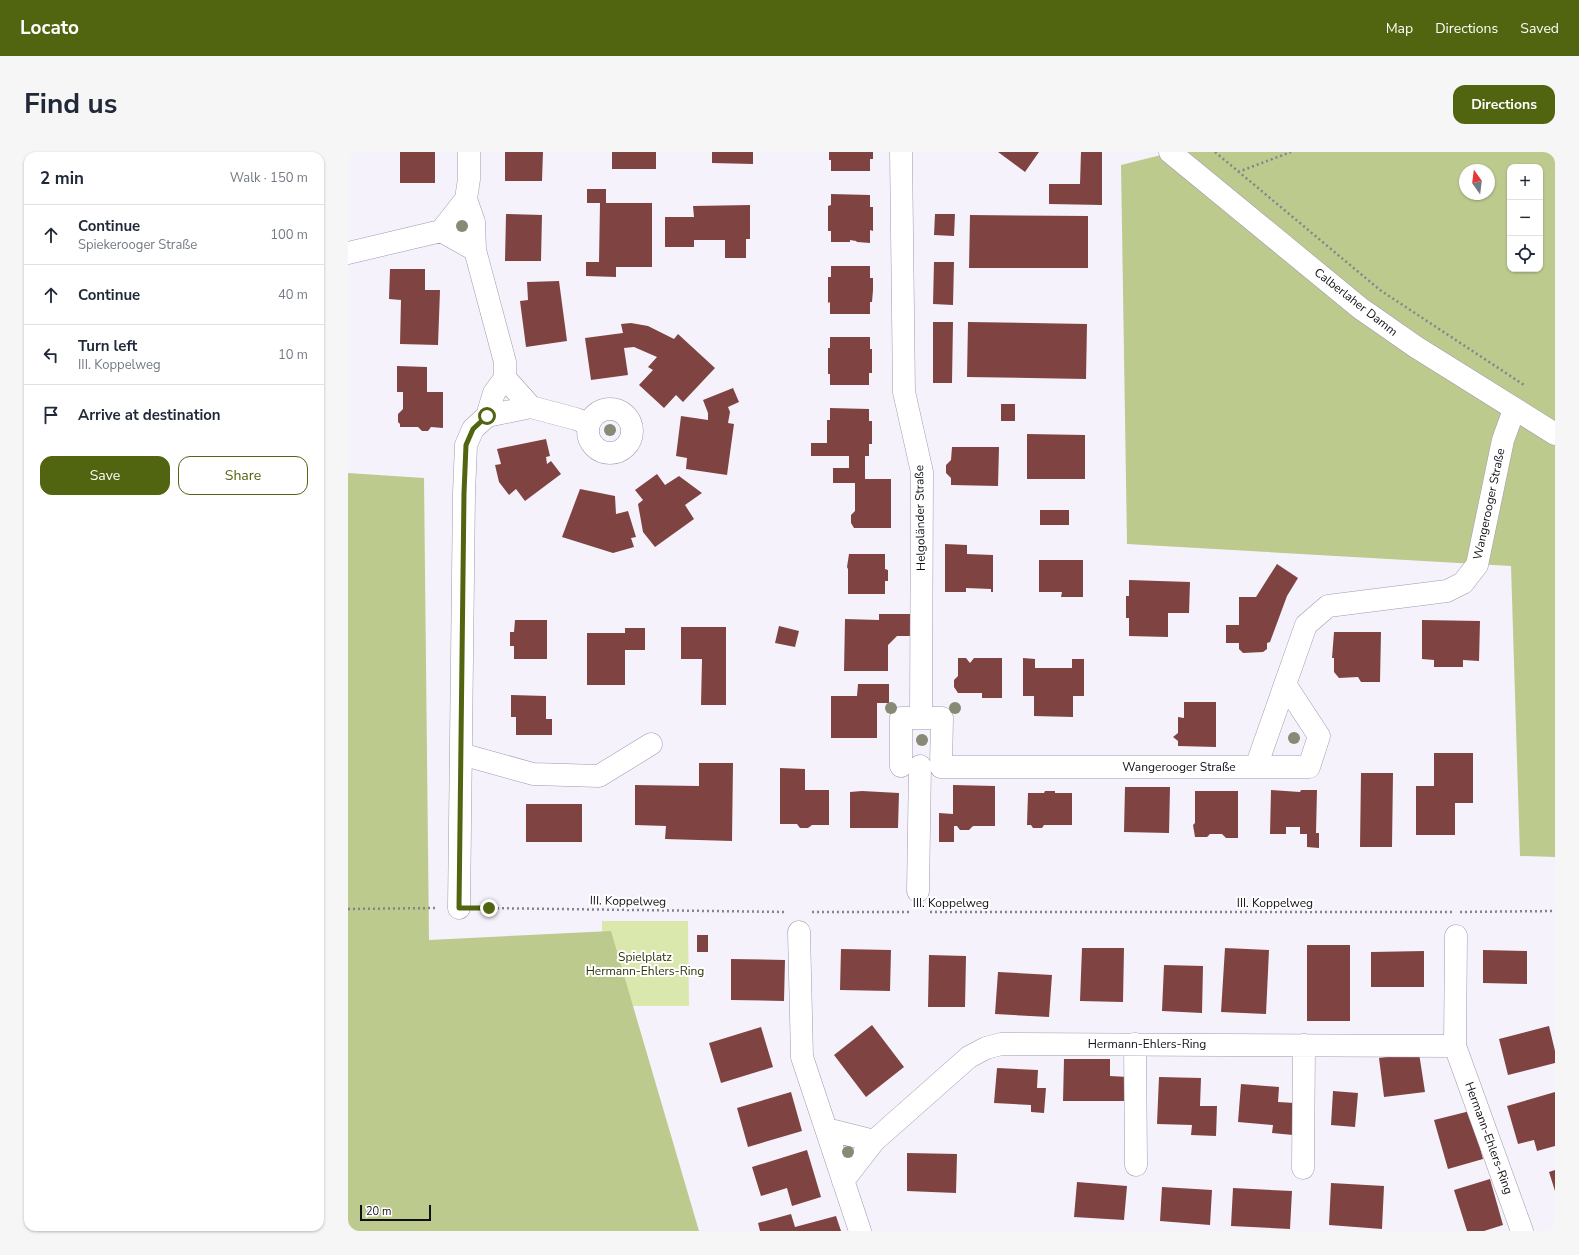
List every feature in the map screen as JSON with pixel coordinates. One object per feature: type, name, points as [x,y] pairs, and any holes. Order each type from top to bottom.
[{"type":"street","points":[[459,908],[464,493],[466,445],[473,429],[487,416],[494,393],[505,378],[505,362],[475,250],[474,222],[466,199],[469,179],[469,152]]},
{"type":"street","name":"Helgoländer Straße","points":[[900,152],[904,392],[922,472],[921,718]]},
{"type":"street","name":"Calberlaher Damm","points":[[1170,152],[1360,308],[1416,347],[1514,410],[1555,434]]},
{"type":"street","points":[[348,253],[441,231],[466,199]]},
{"type":"street","points":[[441,231],[475,250]]},
{"type":"street","points":[[505,378],[531,407]]},
{"type":"street","points":[[487,416],[531,407],[589,424]]},
{"type":"street","name":"Wangerooger Straße","points":[[1256,767],[1306,625],[1328,606],[1447,591],[1463,583],[1477,565],[1503,440],[1514,410]]},
{"type":"street","name":"Wangerooger Straße","points":[[921,718],[942,718],[941,766],[1309,767],[1319,736],[1285,684]]},
{"type":"street","points":[[918,891],[910,766],[901,718],[921,718]]},
{"type":"street","points":[[461,754],[533,774],[599,776],[651,744]]},
{"type":"street","points":[[803,922],[802,1057],[860,1231]]},
{"type":"street","name":"Hermann-Ehlers-Ring","points":[[1456,936],[1455,1046],[1522,1231]]},
{"type":"street","name":"Hermann-Ehlers-Ring","points":[[844,1182],[874,1142],[969,1057],[986,1048],[1001,1044],[1455,1046]]},
{"type":"street","points":[[1135,1044],[1136,1165]]},
{"type":"street","points":[[1303,1168],[1304,1045]]},
{"type":"street","points":[[826,1129],[874,1142]]},
{"type":"path","points":[[1215,152],[1380,290],[1524,385]]},
{"type":"path","points":[[1221,193],[1239,172],[1291,152]]},
{"type":"path","name":"III. Koppelweg","points":[[348,909],[459,908],[790,912]]},
{"type":"path","name":"III. Koppelweg","points":[[926,912],[1555,911]]},
{"type":"path","name":"III. Koppelweg","points":[[803,922],[910,912]]},
{"type":"green space","points":[[1173,152],[1555,152],[1555,857],[1520,856],[1511,566],[1127,544],[1121,165]]},
{"type":"green space","points":[[348,473],[424,478],[429,940],[611,931],[699,1231],[348,1231]]},
{"type":"green space","name":"Spielplatz Hermann-Ehlers-Ring","points":[[602,921],[688,921],[689,1006],[602,1006]]},
{"type":"building","points":[[400,152],[435,152],[435,183],[400,183]]},
{"type":"building","points":[[505,152],[543,152],[542,181],[505,181]]},
{"type":"building","points":[[612,152],[656,152],[656,169],[612,169]]},
{"type":"building","points":[[712,152],[753,152],[753,164],[712,163]]},
{"type":"building","points":[[829,152],[873,152],[873,159],[870,159],[870,171],[831,171]]},
{"type":"building","points":[[998,152],[1039,152],[1025,172]]},
{"type":"building","points":[[1081,152],[1102,152],[1102,205],[1049,204],[1049,184],[1080,184]]},
{"type":"building","points":[[587,189],[606,189],[606,203],[652,203],[652,267],[616,267],[616,277],[586,276],[586,262],[599,262],[600,203],[587,203]]},
{"type":"building","points":[[831,194],[870,195],[870,207],[873,207],[873,231],[870,230],[870,243],[850,240],[850,242],[831,242],[831,231],[828,231],[828,206],[831,205]]},
{"type":"building","points":[[750,205],[750,239],[746,239],[746,258],[725,258],[725,240],[694,240],[694,247],[665,247],[665,217],[694,217],[693,206]]},
{"type":"building","points":[[506,214],[542,215],[541,261],[505,261]]},
{"type":"building","points":[[935,214],[955,214],[954,236],[934,235]]},
{"type":"building","points":[[970,215],[1088,216],[1088,268],[969,268]]},
{"type":"building","points":[[934,262],[954,262],[953,305],[933,304]]},
{"type":"building","points":[[831,266],[870,266],[870,278],[873,278],[873,290],[872,302],[870,302],[870,314],[830,314],[830,302],[828,303],[828,277],[831,277]]},
{"type":"building","points":[[390,269],[425,269],[425,290],[440,290],[438,345],[400,344],[401,300],[389,299]]},
{"type":"building","points":[[559,281],[567,341],[526,347],[520,301],[528,300],[527,282]]},
{"type":"building","points":[[933,322],[953,322],[952,383],[933,383]]},
{"type":"building","points":[[968,322],[1087,324],[1086,379],[967,377]]},
{"type":"building","points":[[631,323],[648,326],[674,339],[678,334],[715,368],[683,402],[676,395],[664,408],[639,385],[653,370],[648,367],[657,357],[634,347],[624,348],[628,375],[591,380],[585,338],[623,333],[621,324]]},
{"type":"building","points":[[830,337],[870,337],[870,349],[872,349],[872,373],[869,373],[869,385],[830,385],[830,374],[828,374],[828,348],[830,348]]},
{"type":"building","points":[[397,366],[427,367],[427,392],[443,392],[443,428],[431,427],[428,431],[422,431],[418,427],[400,427],[398,422],[398,414],[403,409],[403,392],[397,392]]},
{"type":"building","points":[[733,388],[739,402],[728,407],[730,412],[728,423],[734,424],[727,475],[686,469],[687,458],[676,456],[681,416],[708,420],[708,413],[703,400]]},
{"type":"building","points":[[1001,404],[1015,404],[1015,421],[1001,421]]},
{"type":"building","points":[[830,408],[869,409],[869,421],[872,421],[872,444],[869,444],[869,456],[865,456],[865,479],[891,479],[891,528],[854,528],[851,523],[851,515],[855,511],[855,483],[833,483],[833,468],[849,468],[849,456],[811,456],[811,443],[827,443],[827,420],[830,420]]},
{"type":"building","points":[[1027,434],[1085,435],[1085,479],[1027,479]]},
{"type":"building","points":[[546,439],[550,456],[546,457],[547,464],[551,461],[561,474],[525,501],[516,489],[509,495],[499,482],[495,465],[501,464],[497,449]]},
{"type":"building","points":[[952,447],[999,447],[998,486],[951,485],[951,478],[946,473],[946,465],[951,460]]},
{"type":"building","points":[[657,474],[665,485],[679,476],[702,493],[685,505],[694,519],[655,547],[643,532],[638,504],[643,500],[635,490]]},
{"type":"building","points":[[580,489],[615,496],[616,514],[628,511],[636,537],[631,538],[634,547],[613,553],[562,537]]},
{"type":"building","points":[[1040,510],[1069,510],[1069,525],[1040,525]]},
{"type":"building","points":[[945,544],[967,545],[967,554],[993,555],[993,592],[991,592],[991,589],[966,588],[966,592],[945,592]]},
{"type":"building","points":[[849,554],[885,554],[885,569],[888,570],[888,581],[885,581],[885,594],[848,594],[847,567]]},
{"type":"building","points":[[1039,560],[1083,560],[1083,597],[1061,597],[1062,592],[1039,592]]},
{"type":"building","points":[[1277,564],[1298,578],[1287,596],[1270,642],[1267,643],[1267,649],[1263,652],[1243,653],[1239,649],[1239,643],[1226,643],[1226,625],[1239,625],[1239,597],[1256,597]]},
{"type":"building","points":[[1129,580],[1190,582],[1189,613],[1168,613],[1168,637],[1129,636],[1129,618],[1126,618],[1126,596],[1129,596]]},
{"type":"building","points":[[879,614],[910,614],[910,636],[897,636],[888,645],[888,671],[844,671],[845,619],[879,620]]},
{"type":"building","points":[[515,620],[547,620],[547,659],[514,659],[514,646],[510,646],[510,632],[514,632]]},
{"type":"building","points":[[1422,620],[1480,621],[1479,661],[1463,660],[1463,667],[1434,667],[1434,660],[1422,659]]},
{"type":"building","points":[[779,626],[799,631],[795,647],[775,643]]},
{"type":"building","points":[[681,627],[726,627],[726,705],[701,705],[702,659],[681,659]]},
{"type":"building","points":[[625,628],[645,628],[645,650],[625,650],[625,685],[587,685],[587,633],[625,633]]},
{"type":"building","points":[[1334,632],[1381,632],[1380,682],[1361,682],[1358,677],[1339,678],[1334,672],[1334,658],[1332,658]]},
{"type":"building","points":[[958,658],[966,658],[970,663],[974,658],[1002,658],[1002,698],[982,698],[982,693],[958,693],[954,687],[954,680],[958,676]]},
{"type":"building","points":[[1023,658],[1035,659],[1035,668],[1072,668],[1072,659],[1084,659],[1084,696],[1073,696],[1073,717],[1034,716],[1034,696],[1023,696]]},
{"type":"building","points":[[858,684],[889,684],[889,703],[877,703],[877,738],[831,738],[831,696],[857,696]]},
{"type":"building","points":[[511,695],[546,696],[546,719],[552,719],[552,735],[516,735],[516,717],[511,717]]},
{"type":"building","points":[[1184,702],[1216,702],[1216,747],[1178,746],[1178,741],[1173,737],[1178,733],[1178,717],[1184,718]]},
{"type":"building","points":[[1434,753],[1473,753],[1473,803],[1455,803],[1455,835],[1416,835],[1416,786],[1434,786]]},
{"type":"building","points":[[699,763],[733,763],[732,841],[665,839],[666,826],[635,825],[635,785],[699,786]]},
{"type":"building","points":[[780,768],[805,769],[805,790],[829,790],[829,825],[812,825],[808,828],[800,828],[797,824],[780,824]]},
{"type":"building","points":[[1361,773],[1393,773],[1392,847],[1360,847]]},
{"type":"building","points":[[953,785],[995,786],[995,826],[973,826],[969,830],[960,830],[957,826],[954,826],[954,842],[939,842],[939,813],[953,814]]},
{"type":"building","points":[[1125,787],[1170,787],[1169,833],[1124,832]]},
{"type":"building","points":[[1271,790],[1300,792],[1301,790],[1317,790],[1316,833],[1319,833],[1319,848],[1307,847],[1307,834],[1300,834],[1300,827],[1286,827],[1286,834],[1270,834]]},
{"type":"building","points":[[862,791],[899,793],[898,828],[850,828],[850,792]]},
{"type":"building","points":[[1045,791],[1055,791],[1055,793],[1072,793],[1072,825],[1044,825],[1042,828],[1033,828],[1031,825],[1027,825],[1028,793],[1044,793]]},
{"type":"building","points":[[1195,791],[1238,791],[1238,838],[1226,838],[1222,834],[1210,834],[1207,837],[1195,837],[1193,825],[1195,823]]},
{"type":"building","points":[[526,804],[582,804],[582,842],[526,842]]},
{"type":"building","points":[[697,935],[708,935],[708,952],[697,952]]},
{"type":"building","points":[[1307,945],[1350,945],[1350,1021],[1307,1021]]},
{"type":"building","points":[[1082,948],[1124,948],[1123,1002],[1080,1001]]},
{"type":"building","points":[[1225,948],[1269,950],[1266,1014],[1221,1012]]},
{"type":"building","points":[[841,949],[891,950],[890,991],[840,990]]},
{"type":"building","points":[[1483,950],[1527,951],[1527,984],[1483,983]]},
{"type":"building","points":[[1424,951],[1424,987],[1371,987],[1371,952]]},
{"type":"building","points":[[929,955],[966,956],[965,1007],[928,1007]]},
{"type":"building","points":[[731,959],[785,960],[784,1001],[731,1000]]},
{"type":"building","points":[[1164,965],[1203,966],[1202,1013],[1162,1011]]},
{"type":"building","points":[[998,972],[1052,975],[1049,1017],[995,1014]]},
{"type":"building","points":[[872,1025],[904,1067],[866,1097],[834,1055]]},
{"type":"building","points":[[1549,1026],[1555,1051],[1555,1063],[1508,1075],[1499,1039]]},
{"type":"building","points":[[761,1027],[773,1067],[721,1083],[709,1043]]},
{"type":"building","points":[[1419,1053],[1425,1092],[1384,1097],[1379,1058]]},
{"type":"building","points":[[1064,1059],[1110,1059],[1110,1076],[1128,1077],[1128,1101],[1063,1101]]},
{"type":"building","points":[[997,1068],[1038,1070],[1037,1088],[1046,1088],[1044,1113],[1031,1112],[1031,1105],[994,1103]]},
{"type":"building","points":[[1159,1077],[1201,1078],[1200,1106],[1217,1106],[1216,1136],[1191,1135],[1192,1125],[1157,1124]]},
{"type":"building","points":[[1241,1084],[1279,1087],[1278,1102],[1295,1103],[1293,1135],[1272,1133],[1273,1125],[1238,1122]]},
{"type":"building","points":[[1333,1091],[1358,1093],[1355,1127],[1331,1125]]},
{"type":"building","points":[[791,1092],[802,1131],[748,1147],[737,1108]]},
{"type":"building","points":[[1555,1092],[1555,1146],[1537,1151],[1534,1140],[1518,1144],[1507,1106]]},
{"type":"building","points":[[1470,1111],[1483,1159],[1448,1169],[1434,1120]]},
{"type":"building","points":[[807,1150],[821,1197],[792,1206],[787,1188],[761,1196],[752,1167]]},
{"type":"building","points":[[907,1153],[957,1154],[956,1193],[907,1191]]},
{"type":"building","points":[[1555,1170],[1555,1191],[1549,1172]]},
{"type":"building","points":[[1490,1179],[1503,1225],[1484,1231],[1467,1231],[1454,1190]]},
{"type":"building","points":[[1077,1182],[1127,1186],[1124,1220],[1074,1217]]},
{"type":"building","points":[[1331,1183],[1384,1186],[1382,1229],[1329,1225]]},
{"type":"building","points":[[1162,1187],[1212,1190],[1210,1225],[1160,1221]]},
{"type":"building","points":[[1233,1188],[1292,1191],[1290,1229],[1231,1226]]},
{"type":"building","points":[[791,1214],[795,1227],[836,1216],[841,1231],[760,1231],[758,1223]]},
{"type":"route","points":[[487,416],[473,429],[466,445],[464,493],[459,908],[489,908]]}]
